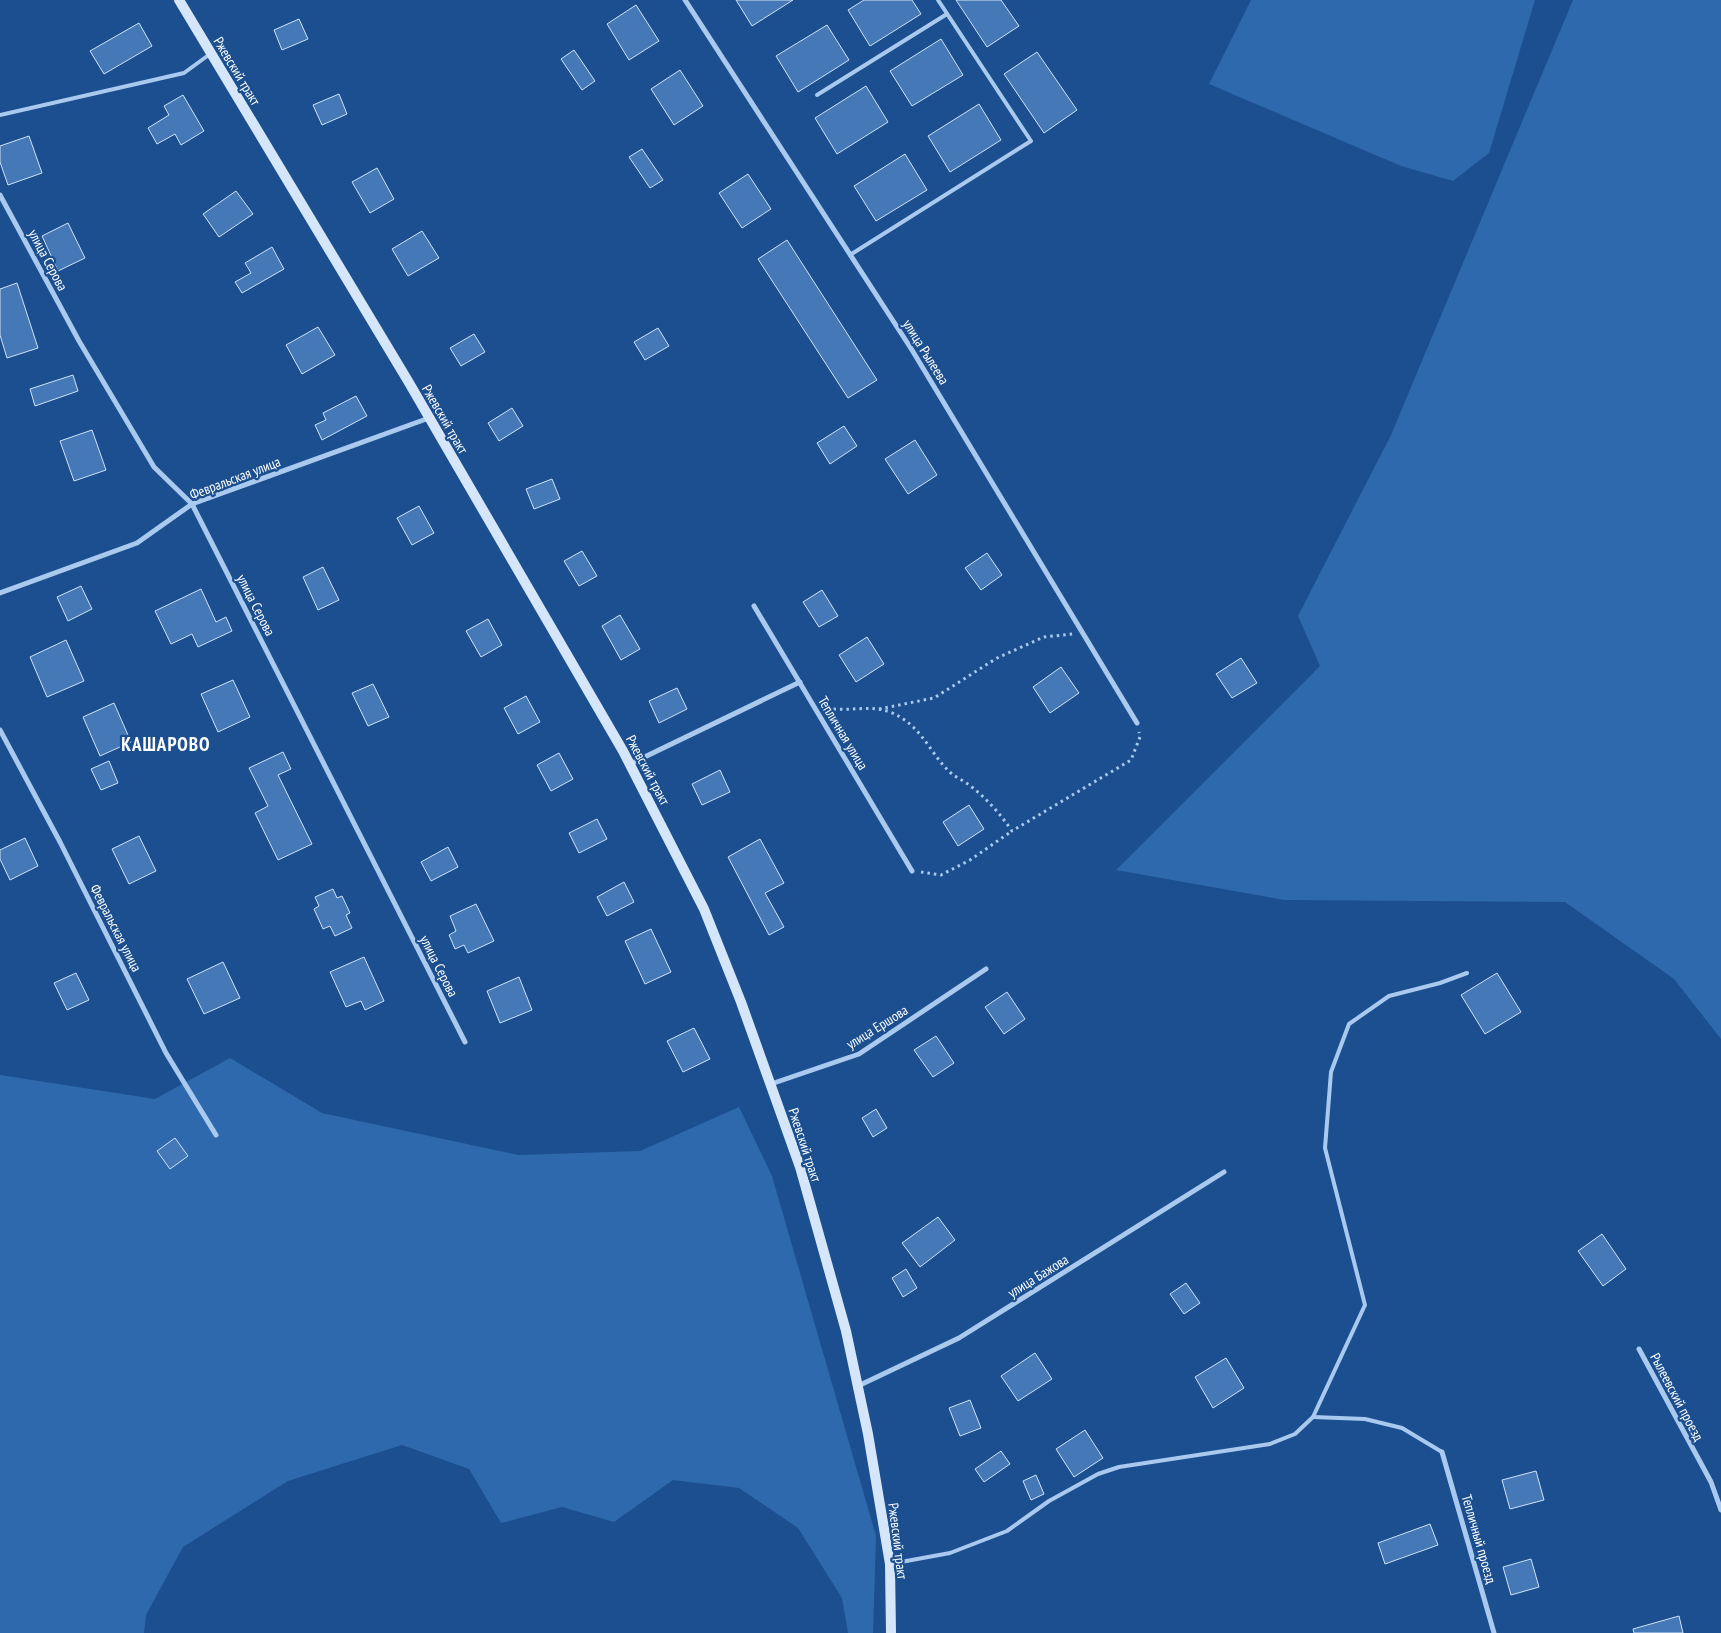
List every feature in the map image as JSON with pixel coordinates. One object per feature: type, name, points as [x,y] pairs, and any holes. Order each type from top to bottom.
[{"type":"main road","name":"Ржевский тракт","points":[[179,0],[429,418],[630,764],[704,909],[741,1002],[800,1167],[846,1331],[858,1386],[890,1564],[892,1633]]},
{"type":"street","name":"улица Рылеева","points":[[685,0],[917,359],[1137,723]]},
{"type":"street","name":"улица Серова","points":[[0,195],[79,341],[154,467],[192,504],[465,1042]]},
{"type":"street","name":"Февральская улица","points":[[0,593],[137,543],[192,504],[429,418]]},
{"type":"street","name":"Тепличная улица","points":[[754,606],[912,871]]},
{"type":"street","points":[[630,764],[800,682]]},
{"type":"street","name":"Февральская улица","points":[[0,730],[60,842],[166,1053],[216,1135]]},
{"type":"street","name":"улица Ершова","points":[[770,1084],[859,1054],[986,969]]},
{"type":"street","name":"улица Бажова","points":[[858,1386],[960,1338],[1224,1172]]},
{"type":"street","name":"Рылеевский проезд","points":[[1639,1349],[1711,1482],[1721,1510]]},
{"type":"street","name":"Тепличный проезд","points":[[1442,1452],[1494,1633]]},
{"type":"lane","points":[[850,255],[1031,141],[938,0]]},
{"type":"lane","points":[[817,95],[947,14]]},
{"type":"lane","points":[[0,115],[184,72],[210,54]]},
{"type":"lane","points":[[890,1564],[950,1553],[1007,1531],[1049,1501],[1098,1474],[1118,1467],[1270,1444],[1295,1434],[1312,1417],[1365,1305],[1325,1148],[1331,1072],[1348,1024],[1389,996],[1440,983],[1467,973]]},
{"type":"lane","points":[[1312,1417],[1366,1419],[1402,1428],[1442,1452]]},
{"type":"path","points":[[876,710],[934,698],[996,658],[1044,637],[1082,633]]},
{"type":"path","points":[[814,706],[844,711],[863,708],[887,711],[907,721],[928,742],[951,773],[973,787],[998,811],[1012,831]]},
{"type":"path","points":[[912,871],[940,875],[970,860],[1012,831],[1131,760],[1140,737],[1137,723]]},
{"type":"shaded area","points":[[1251,0],[1535,0],[1489,153],[1453,181],[1401,166],[1209,84]]},
{"type":"shaded area","points":[[1573,0],[1721,0],[1721,1039],[1674,979],[1565,902],[1284,900],[1116,870],[1320,666],[1298,616],[1391,435]]},
{"type":"shaded area","points":[[230,1058],[322,1113],[518,1155],[640,1151],[739,1107],[772,1176],[876,1536],[873,1633],[848,1633],[842,1598],[798,1528],[739,1488],[673,1480],[614,1522],[562,1507],[501,1523],[469,1469],[402,1445],[288,1481],[183,1547],[146,1615],[144,1633],[0,1633],[0,1075],[155,1099]]},
{"type":"building","points":[[736,0],[793,0],[752,26]]},
{"type":"building","points":[[864,0],[912,0],[921,14],[870,46],[848,10]]},
{"type":"building","points":[[956,0],[1001,0],[1019,26],[987,47]]},
{"type":"building","points":[[636,5],[659,41],[629,60],[607,24]]},
{"type":"building","points":[[299,19],[308,39],[282,50],[274,30]]},
{"type":"building","points":[[139,23],[152,46],[104,74],[90,51]]},
{"type":"building","points":[[827,25],[849,60],[798,92],[776,56]]},
{"type":"building","points":[[941,39],[963,75],[912,106],[890,71]]},
{"type":"building","points":[[574,50],[595,81],[582,90],[561,59]]},
{"type":"building","points":[[1037,52],[1077,110],[1044,133],[1004,74]]},
{"type":"building","points":[[680,70],[703,106],[674,125],[651,89]]},
{"type":"building","points":[[866,86],[888,122],[837,154],[815,118]]},
{"type":"building","points":[[339,94],[347,114],[322,125],[313,105]]},
{"type":"building","points":[[183,95],[204,131],[181,145],[175,134],[157,144],[148,128],[169,115],[164,106]]},
{"type":"building","points":[[979,104],[1001,140],[950,172],[928,136]]},
{"type":"building","points":[[29,136],[42,173],[8,185],[0,162],[0,146]]},
{"type":"building","points":[[642,149],[663,180],[650,188],[629,157]]},
{"type":"building","points":[[905,154],[927,190],[876,221],[854,186]]},
{"type":"building","points":[[377,168],[394,199],[370,213],[352,182]]},
{"type":"building","points":[[748,174],[771,209],[742,228],[719,193]]},
{"type":"building","points":[[236,191],[253,214],[219,237],[203,214]]},
{"type":"building","points":[[68,223],[85,258],[58,271],[42,236]]},
{"type":"building","points":[[422,231],[439,258],[408,276],[392,249]]},
{"type":"building","points":[[787,240],[877,380],[848,398],[758,259]]},
{"type":"building","points":[[272,247],[284,269],[242,293],[235,282],[251,273],[245,263]]},
{"type":"building","points":[[17,283],[38,348],[7,358],[0,335],[0,289]]},
{"type":"building","points":[[318,327],[335,355],[302,374],[286,345]]},
{"type":"building","points":[[658,328],[669,346],[645,360],[634,342]]},
{"type":"building","points":[[474,334],[485,352],[461,366],[450,348]]},
{"type":"building","points":[[73,375],[78,391],[35,406],[30,389]]},
{"type":"building","points":[[356,396],[367,416],[322,440],[315,425],[326,420],[323,413]]},
{"type":"building","points":[[512,408],[523,426],[499,441],[488,423]]},
{"type":"building","points":[[844,426],[857,446],[830,464],[817,443]]},
{"type":"building","points":[[92,430],[106,470],[74,481],[60,441]]},
{"type":"building","points":[[915,440],[937,475],[908,494],[885,459]]},
{"type":"building","points":[[552,479],[560,499],[534,509],[526,489]]},
{"type":"building","points":[[419,506],[434,533],[412,545],[397,518]]},
{"type":"building","points":[[582,551],[597,576],[579,586],[564,561]]},
{"type":"building","points":[[987,553],[1002,575],[981,590],[965,568]]},
{"type":"building","points":[[323,567],[339,600],[318,610],[303,577]]},
{"type":"building","points":[[81,586],[92,609],[68,621],[57,597]]},
{"type":"building","points":[[201,589],[216,622],[226,617],[232,631],[198,647],[192,634],[171,644],[155,611]]},
{"type":"building","points":[[822,590],[838,616],[819,627],[803,602]]},
{"type":"building","points":[[620,615],[640,649],[621,660],[602,626]]},
{"type":"building","points":[[488,619],[502,645],[481,657],[466,631]]},
{"type":"building","points":[[867,637],[884,664],[856,682],[839,655]]},
{"type":"building","points":[[66,640],[84,681],[47,697],[30,657]]},
{"type":"building","points":[[1241,658],[1257,683],[1232,698],[1216,674]]},
{"type":"building","points":[[1061,667],[1079,693],[1050,713],[1033,687]]},
{"type":"building","points":[[233,680],[250,717],[218,732],[201,694]]},
{"type":"building","points":[[373,684],[389,717],[368,726],[352,693]]},
{"type":"building","points":[[677,688],[687,709],[659,723],[649,701]]},
{"type":"building","points":[[526,696],[540,722],[518,734],[504,708]]},
{"type":"building","points":[[114,703],[131,742],[100,756],[83,717]]},
{"type":"building","points":[[283,752],[291,769],[278,775],[312,844],[278,860],[255,813],[268,806],[249,768]]},
{"type":"building","points":[[559,753],[573,779],[551,791],[537,765]]},
{"type":"building","points":[[109,761],[118,783],[101,790],[91,769]]},
{"type":"building","points":[[720,770],[730,792],[702,805],[692,784]]},
{"type":"building","points":[[969,805],[984,829],[958,846],[943,822]]},
{"type":"building","points":[[597,819],[607,839],[579,853],[569,833]]},
{"type":"building","points":[[139,836],[156,871],[129,884],[112,849]]},
{"type":"building","points":[[25,838],[38,866],[10,880],[0,859],[0,850]]},
{"type":"building","points":[[760,839],[784,883],[765,893],[784,927],[769,935],[728,857]]},
{"type":"building","points":[[448,847],[458,867],[431,881],[421,862]]},
{"type":"building","points":[[624,882],[634,902],[607,916],[597,897]]},
{"type":"building","points":[[333,889],[337,898],[342,896],[350,913],[346,915],[352,928],[335,936],[330,926],[323,929],[314,909],[319,906],[315,897]]},
{"type":"building","points":[[476,904],[494,941],[468,953],[464,945],[455,949],[449,935],[456,931],[450,916]]},
{"type":"building","points":[[651,929],[671,972],[645,984],[625,941]]},
{"type":"building","points":[[364,957],[384,1001],[365,1010],[361,1001],[346,1007],[330,972]]},
{"type":"building","points":[[223,962],[240,998],[204,1014],[187,979]]},
{"type":"building","points":[[76,973],[89,1000],[67,1010],[54,983]]},
{"type":"building","points":[[1497,973],[1521,1012],[1485,1034],[1461,995]]},
{"type":"building","points":[[519,977],[532,1010],[500,1023],[487,991]]},
{"type":"building","points":[[1007,992],[1025,1019],[1004,1034],[985,1007]]},
{"type":"building","points":[[694,1028],[710,1059],[683,1072],[667,1041]]},
{"type":"building","points":[[936,1036],[954,1063],[933,1077],[914,1050]]},
{"type":"building","points":[[876,1109],[887,1128],[873,1137],[862,1118]]},
{"type":"building","points":[[175,1138],[188,1156],[170,1169],[157,1151]]},
{"type":"building","points":[[938,1217],[955,1240],[920,1267],[902,1243]]},
{"type":"building","points":[[1602,1234],[1626,1269],[1603,1286],[1578,1251]]},
{"type":"building","points":[[906,1269],[917,1288],[903,1297],[892,1278]]},
{"type":"building","points":[[1186,1283],[1200,1303],[1184,1314],[1170,1294]]},
{"type":"building","points":[[1035,1353],[1052,1379],[1018,1401],[1001,1376]]},
{"type":"building","points":[[1226,1358],[1244,1388],[1213,1408],[1195,1377]]},
{"type":"building","points":[[970,1400],[981,1428],[960,1436],[949,1408]]},
{"type":"building","points":[[1085,1430],[1103,1458],[1074,1477],[1056,1449]]},
{"type":"building","points":[[1001,1451],[1010,1464],[984,1482],[975,1469]]},
{"type":"building","points":[[1536,1471],[1544,1500],[1510,1509],[1502,1480]]},
{"type":"building","points":[[1036,1475],[1044,1494],[1031,1500],[1023,1481]]},
{"type":"building","points":[[1430,1524],[1438,1545],[1385,1564],[1378,1543]]},
{"type":"building","points":[[1531,1559],[1539,1587],[1511,1595],[1503,1567]]},
{"type":"building","points":[[1679,1616],[1683,1633],[1634,1633],[1633,1629]]},
{"type":"district","name":"КАШАРОВО","points":[[166,744]]}]
